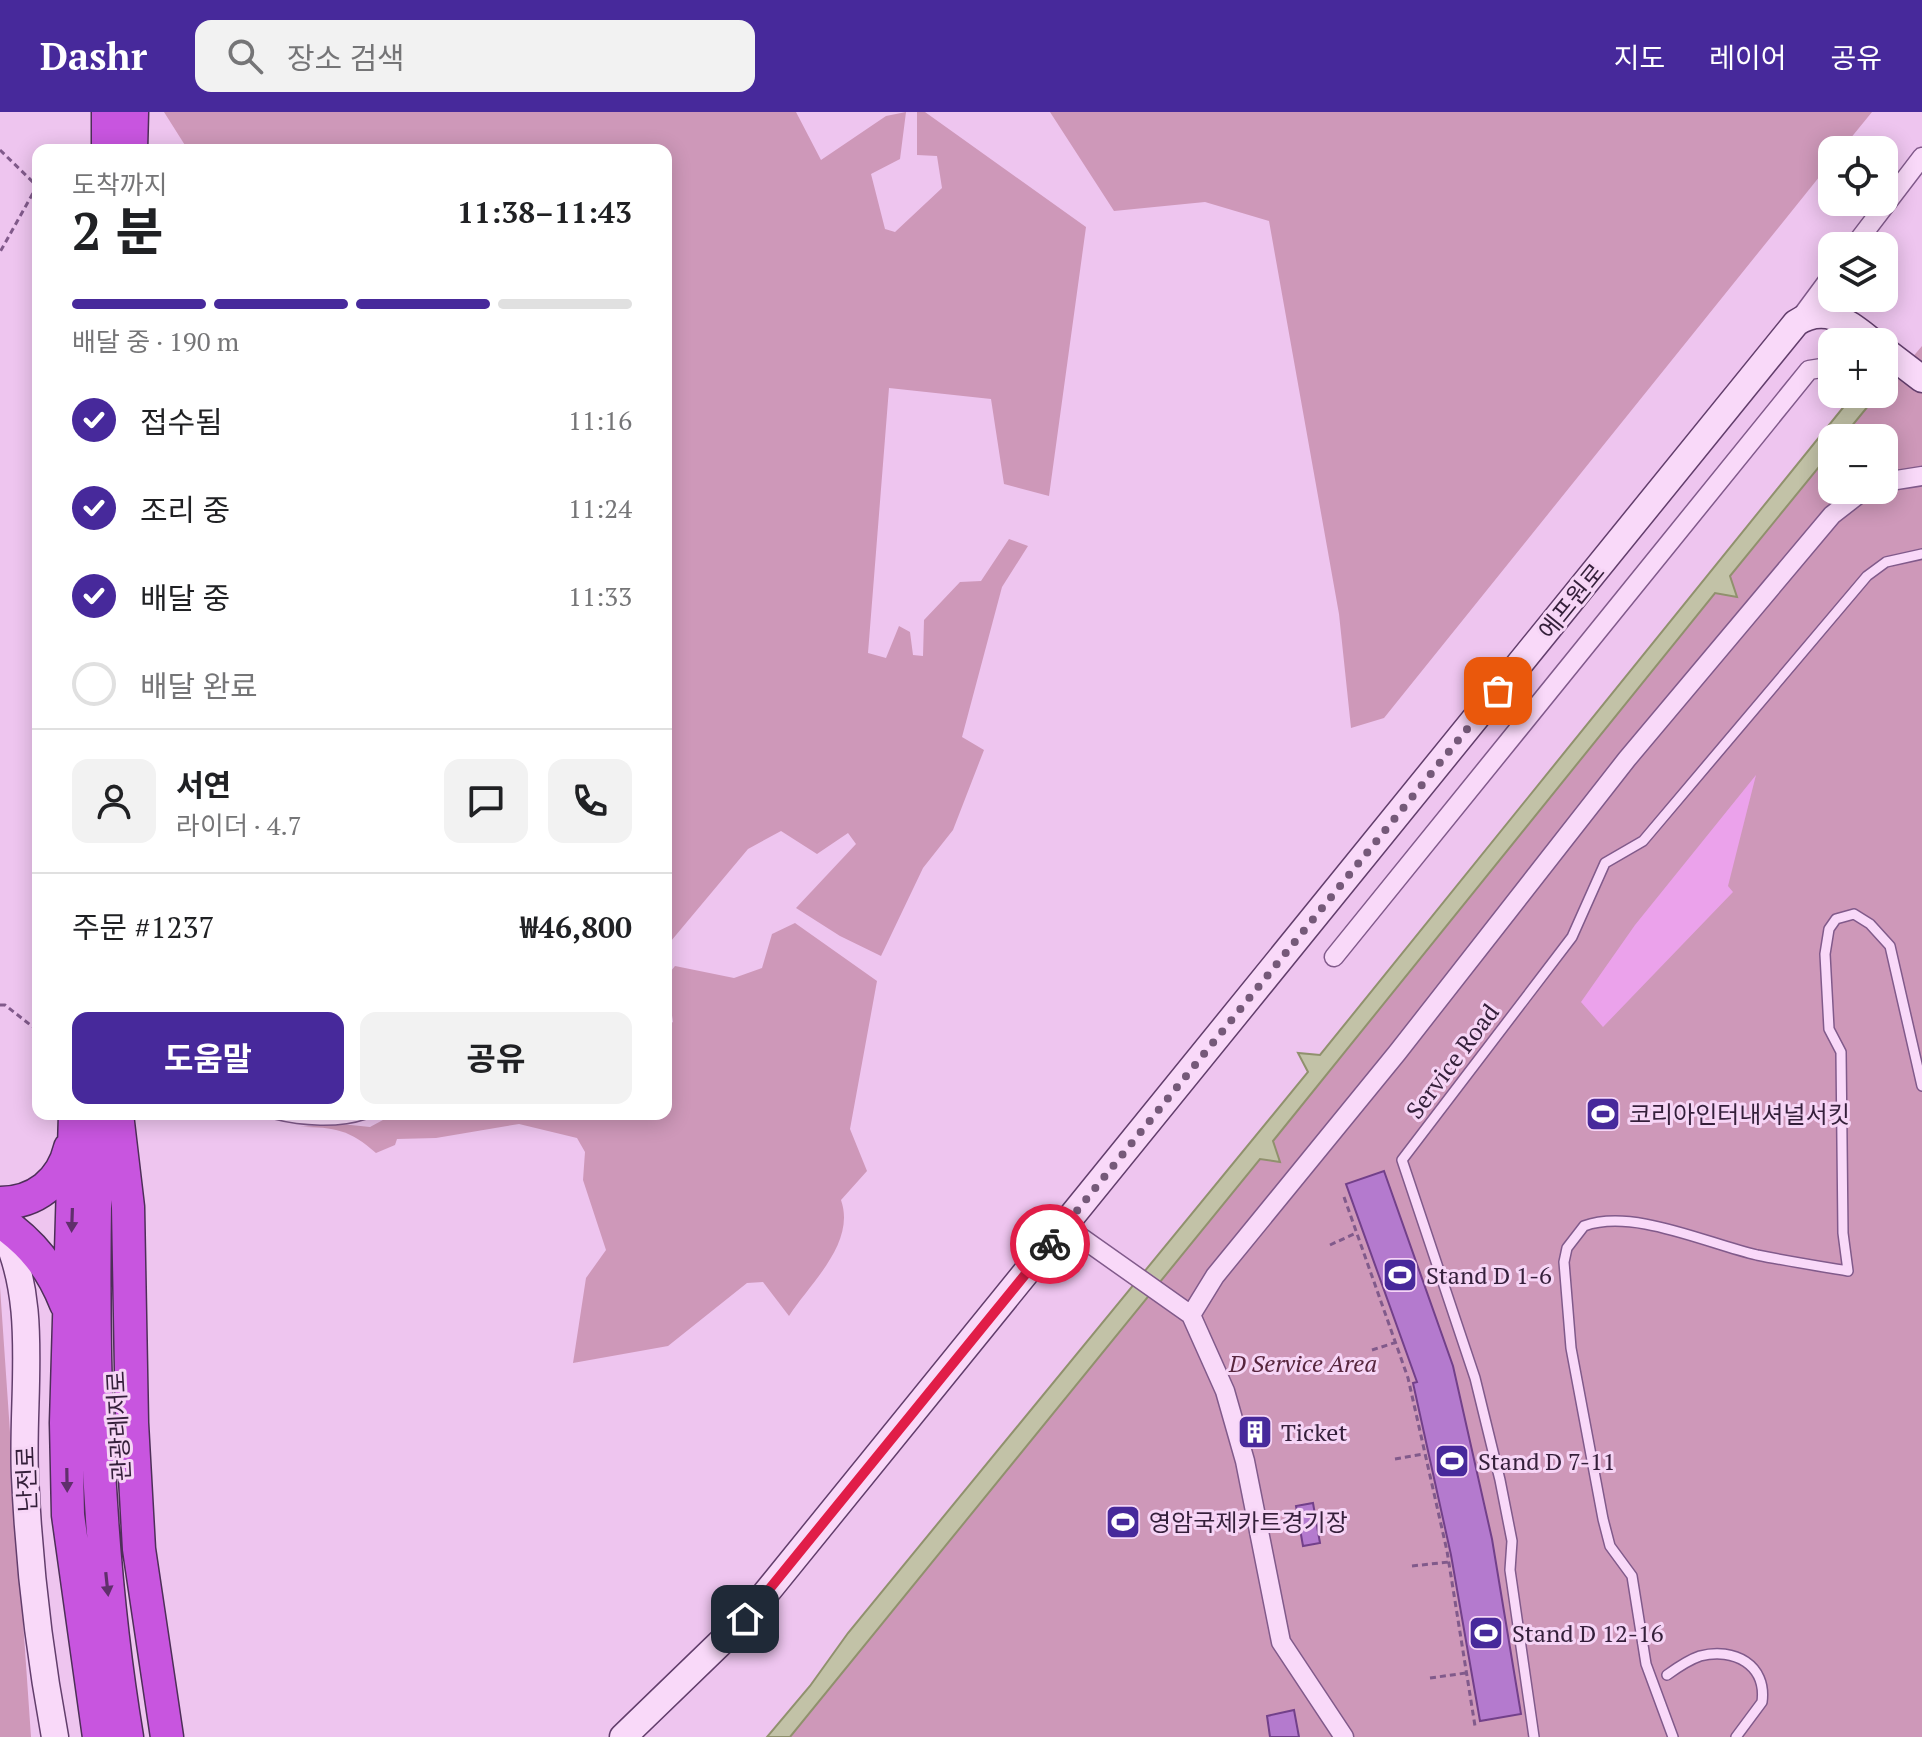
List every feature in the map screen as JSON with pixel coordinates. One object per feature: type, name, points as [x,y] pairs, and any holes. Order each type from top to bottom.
[{"type":"highway","points":[[108,112],[108,144]]},
{"type":"highway","points":[[131,144],[132,112]]},
{"type":"highway","points":[[0,1203],[19,1202],[55,1182],[82,1120]]},
{"type":"highway","points":[[82,1120],[69,1313],[68,1515],[99,1737]]},
{"type":"highway","name":"관광레저로","points":[[82,1120],[106,1573],[127,1737]]},
{"type":"highway","name":"관광레저로","points":[[116,1120],[117,1415],[124,1541],[149,1737]]},
{"type":"highway","points":[[117,1120],[128,1207],[132,1423],[139,1549],[167,1737]]},
{"type":"highway","points":[[0,1222],[23,1237],[40,1256],[55,1278],[69,1313]]},
{"type":"street","points":[[1865,232],[1922,157]]},
{"type":"street","points":[[1796,323],[1818,294]]},
{"type":"street","points":[[1796,323],[1815,313],[1827,314],[1851,328]]},
{"type":"street","name":"에프원로","points":[[623,1737],[745,1619],[1796,323]]},
{"type":"street","points":[[1898,361],[1922,379]]},
{"type":"street","points":[[1334,957],[1809,370],[1818,369]]},
{"type":"street","points":[[1898,480],[1922,476]]},
{"type":"street","points":[[1191,1315],[1215,1276],[1397,1053],[1627,759],[1832,515],[1846,504]]},
{"type":"street","name":"난전로","points":[[0,1222],[15,1251],[24,1299],[29,1557],[55,1737]]},
{"type":"street","points":[[1065,1226],[1191,1315],[1225,1391],[1245,1461],[1281,1642],[1344,1737]]},
{"type":"lane","name":"Service Road","points":[[1534,1737],[1510,1570],[1512,1541],[1500,1480],[1475,1378],[1402,1160],[1572,937],[1605,863],[1643,841],[1867,576],[1886,562],[1922,554]]},
{"type":"lane","points":[[1673,1737],[1662,1716],[1646,1664],[1632,1576],[1610,1546],[1603,1519],[1571,1348],[1564,1262],[1567,1248],[1584,1226],[1613,1221],[1691,1235],[1755,1254],[1848,1271],[1843,1233],[1841,1052],[1829,1029],[1825,954],[1829,929],[1836,919],[1854,914],[1863,918],[1890,946],[1922,1086]]},
{"type":"lane","points":[[1667,1675],[1704,1655],[1737,1655],[1750,1663],[1760,1675],[1764,1689],[1762,1702],[1736,1737]]},
{"type":"path","points":[[0,150],[32,181]]},
{"type":"path","points":[[0,252],[32,195]]},
{"type":"path","points":[[0,1005],[5,1005],[32,1026]]},
{"type":"path","points":[[1344,1197],[1397,1342],[1449,1562],[1475,1726]]},
{"type":"path","points":[[1330,1245],[1356,1233]]},
{"type":"path","points":[[1372,1350],[1397,1342]]},
{"type":"path","points":[[1395,1459],[1424,1454]]},
{"type":"path","points":[[1412,1566],[1449,1562]]},
{"type":"path","points":[[1430,1678],[1467,1673]]},
{"type":"green space","points":[[164,112],[796,112],[821,160],[886,116],[906,112],[900,159],[871,174],[885,229],[895,232],[942,188],[937,156],[917,155],[917,112],[925,112],[1086,227],[1049,496],[1004,484],[991,399],[889,388],[868,653],[886,658],[899,626],[910,632],[913,655],[923,656],[924,620],[960,582],[981,581],[1009,539],[1028,546],[1002,587],[962,737],[984,750],[953,830],[923,868],[881,956],[840,936],[796,908],[856,844],[848,833],[817,854],[781,831],[748,849],[672,940],[672,144],[184,144]]},
{"type":"green space","points":[[1050,112],[1872,112],[1852,136],[1818,136],[1818,178],[1384,718],[1351,728],[1339,614],[1269,221],[1205,202],[1114,211]]},
{"type":"green space","name":"코리아인터내셔널서킷","points":[[1922,324],[1922,1737],[779,1737],[1818,452],[1818,504],[1898,504],[1898,424],[1841,424],[1854,408],[1898,408],[1898,354]]},
{"type":"green space","points":[[795,923],[877,981],[850,1129],[867,1171],[841,1200],[844,1216],[837,1247],[789,1316],[763,1282],[747,1283],[668,1346],[573,1363],[586,1278],[606,1250],[583,1180],[585,1152],[577,1138],[519,1124],[436,1138],[397,1139],[395,1145],[376,1153],[341,1131],[300,1127],[341,1124],[370,1127],[383,1120],[672,1120],[672,970],[675,966],[734,978],[762,968],[772,934]]},
{"type":"green space","points":[[0,1287],[31,1737],[0,1737]]},
{"type":"sand","points":[[1756,775],[1728,886],[1733,892],[1603,1027],[1581,1002],[1635,925]]},
{"type":"shaded area","points":[[1843,408],[1867,408],[1853,424],[1830,424]]},
{"type":"shaded area","points":[[1818,439],[1818,468],[1730,576],[1737,597],[1715,593],[1273,1141],[1280,1162],[1260,1159],[790,1737],[767,1737],[810,1686],[848,1633],[1308,1072],[1298,1053],[1320,1055]]},
{"type":"pier","points":[[1912,312],[1922,319],[1922,346],[1898,374],[1898,330]]},
{"type":"building","points":[[1384,1171],[1453,1366],[1492,1539],[1521,1714],[1480,1721],[1451,1555],[1413,1383],[1417,1382],[1346,1184]]},
{"type":"building","points":[[1313,1503],[1320,1543],[1303,1546],[1296,1506]]},
{"type":"building","points":[[1294,1710],[1299,1737],[1270,1737],[1267,1716]]},
{"type":"way so far","points":[[1050,1244],[1498,691]]},
{"type":"place","name":"코리아인터내셔널서킷","points":[[1603,1114]]},
{"type":"place","name":"Stand D 1-6","points":[[1400,1275]]},
{"type":"place","name":"Ticket","points":[[1255,1432]]},
{"type":"place","name":"Stand D 7-11","points":[[1452,1461]]},
{"type":"place","name":"영암국제카트경기장","points":[[1123,1522]]},
{"type":"place","name":"Stand D 12-16","points":[[1486,1633]]},
{"type":"route","points":[[745,1619],[1050,1244]]},
{"type":"park label","name":"D Service Area","points":[[1303,1363]]}]
